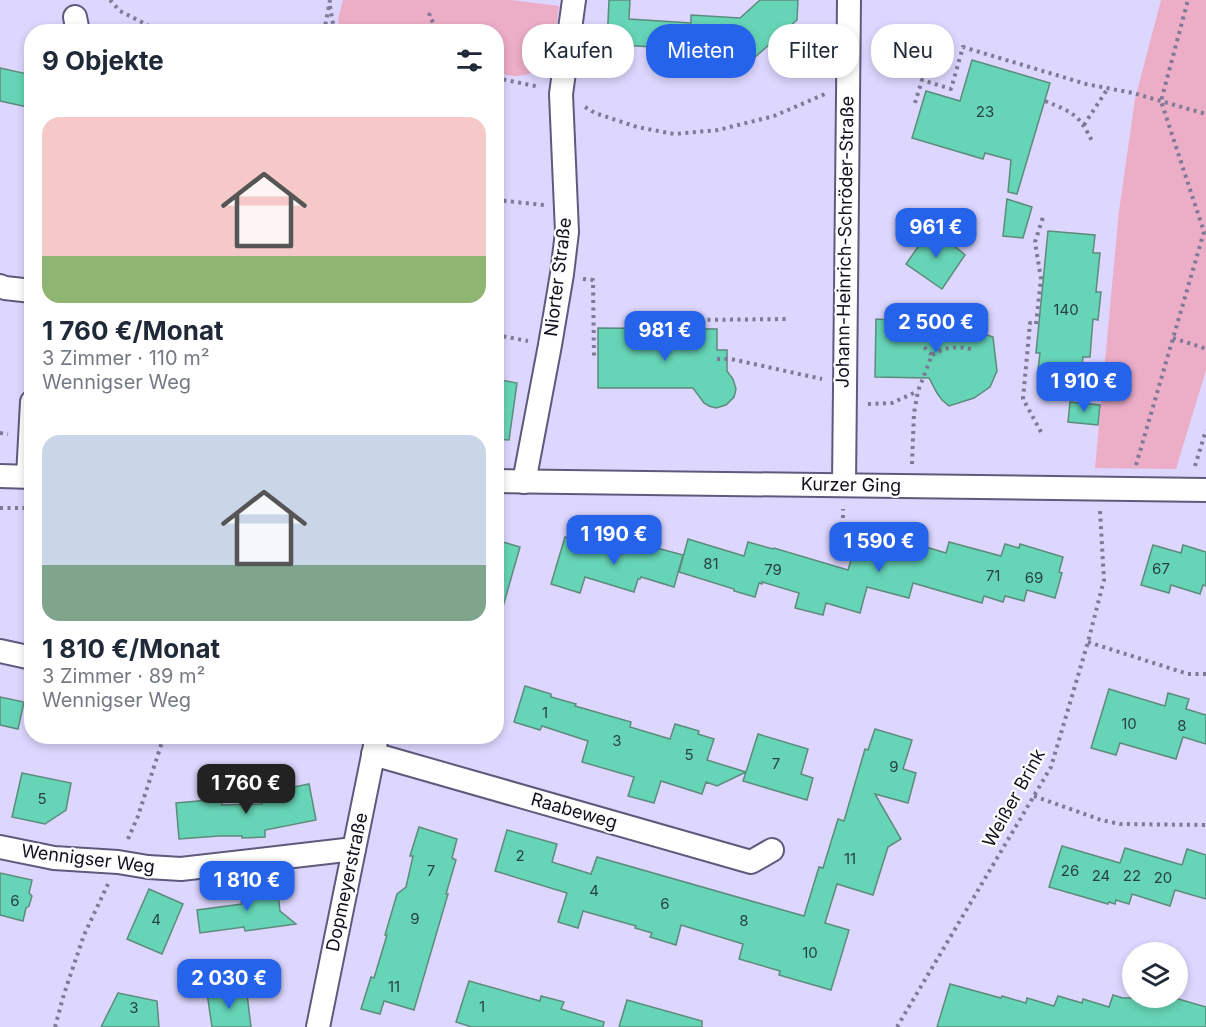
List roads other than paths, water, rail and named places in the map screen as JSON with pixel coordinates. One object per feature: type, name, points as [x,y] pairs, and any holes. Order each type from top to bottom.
[{"type":"street","name":"Niorter Straße","points":[[524,482],[550,345],[567,232],[561,94],[574,0]]},
{"type":"street","name":"Johann-Heinrich-Schröder-Straße","points":[[844,485],[849,0]]},
{"type":"street","points":[[0,286],[24,290]]},
{"type":"street","points":[[0,476],[24,477]]},
{"type":"street","name":"Kurzer Ging","points":[[504,482],[1129,489],[1200,481]]},
{"type":"street","points":[[0,651],[24,656]]},
{"type":"street","name":"Dopmeyerstraße","points":[[318,1027],[375,745]]},
{"type":"street","name":"Raabeweg","points":[[375,745],[751,862],[772,850]]},
{"type":"street","name":"Wennigser Weg","points":[[0,847],[54,858],[180,869],[354,849]]}]
